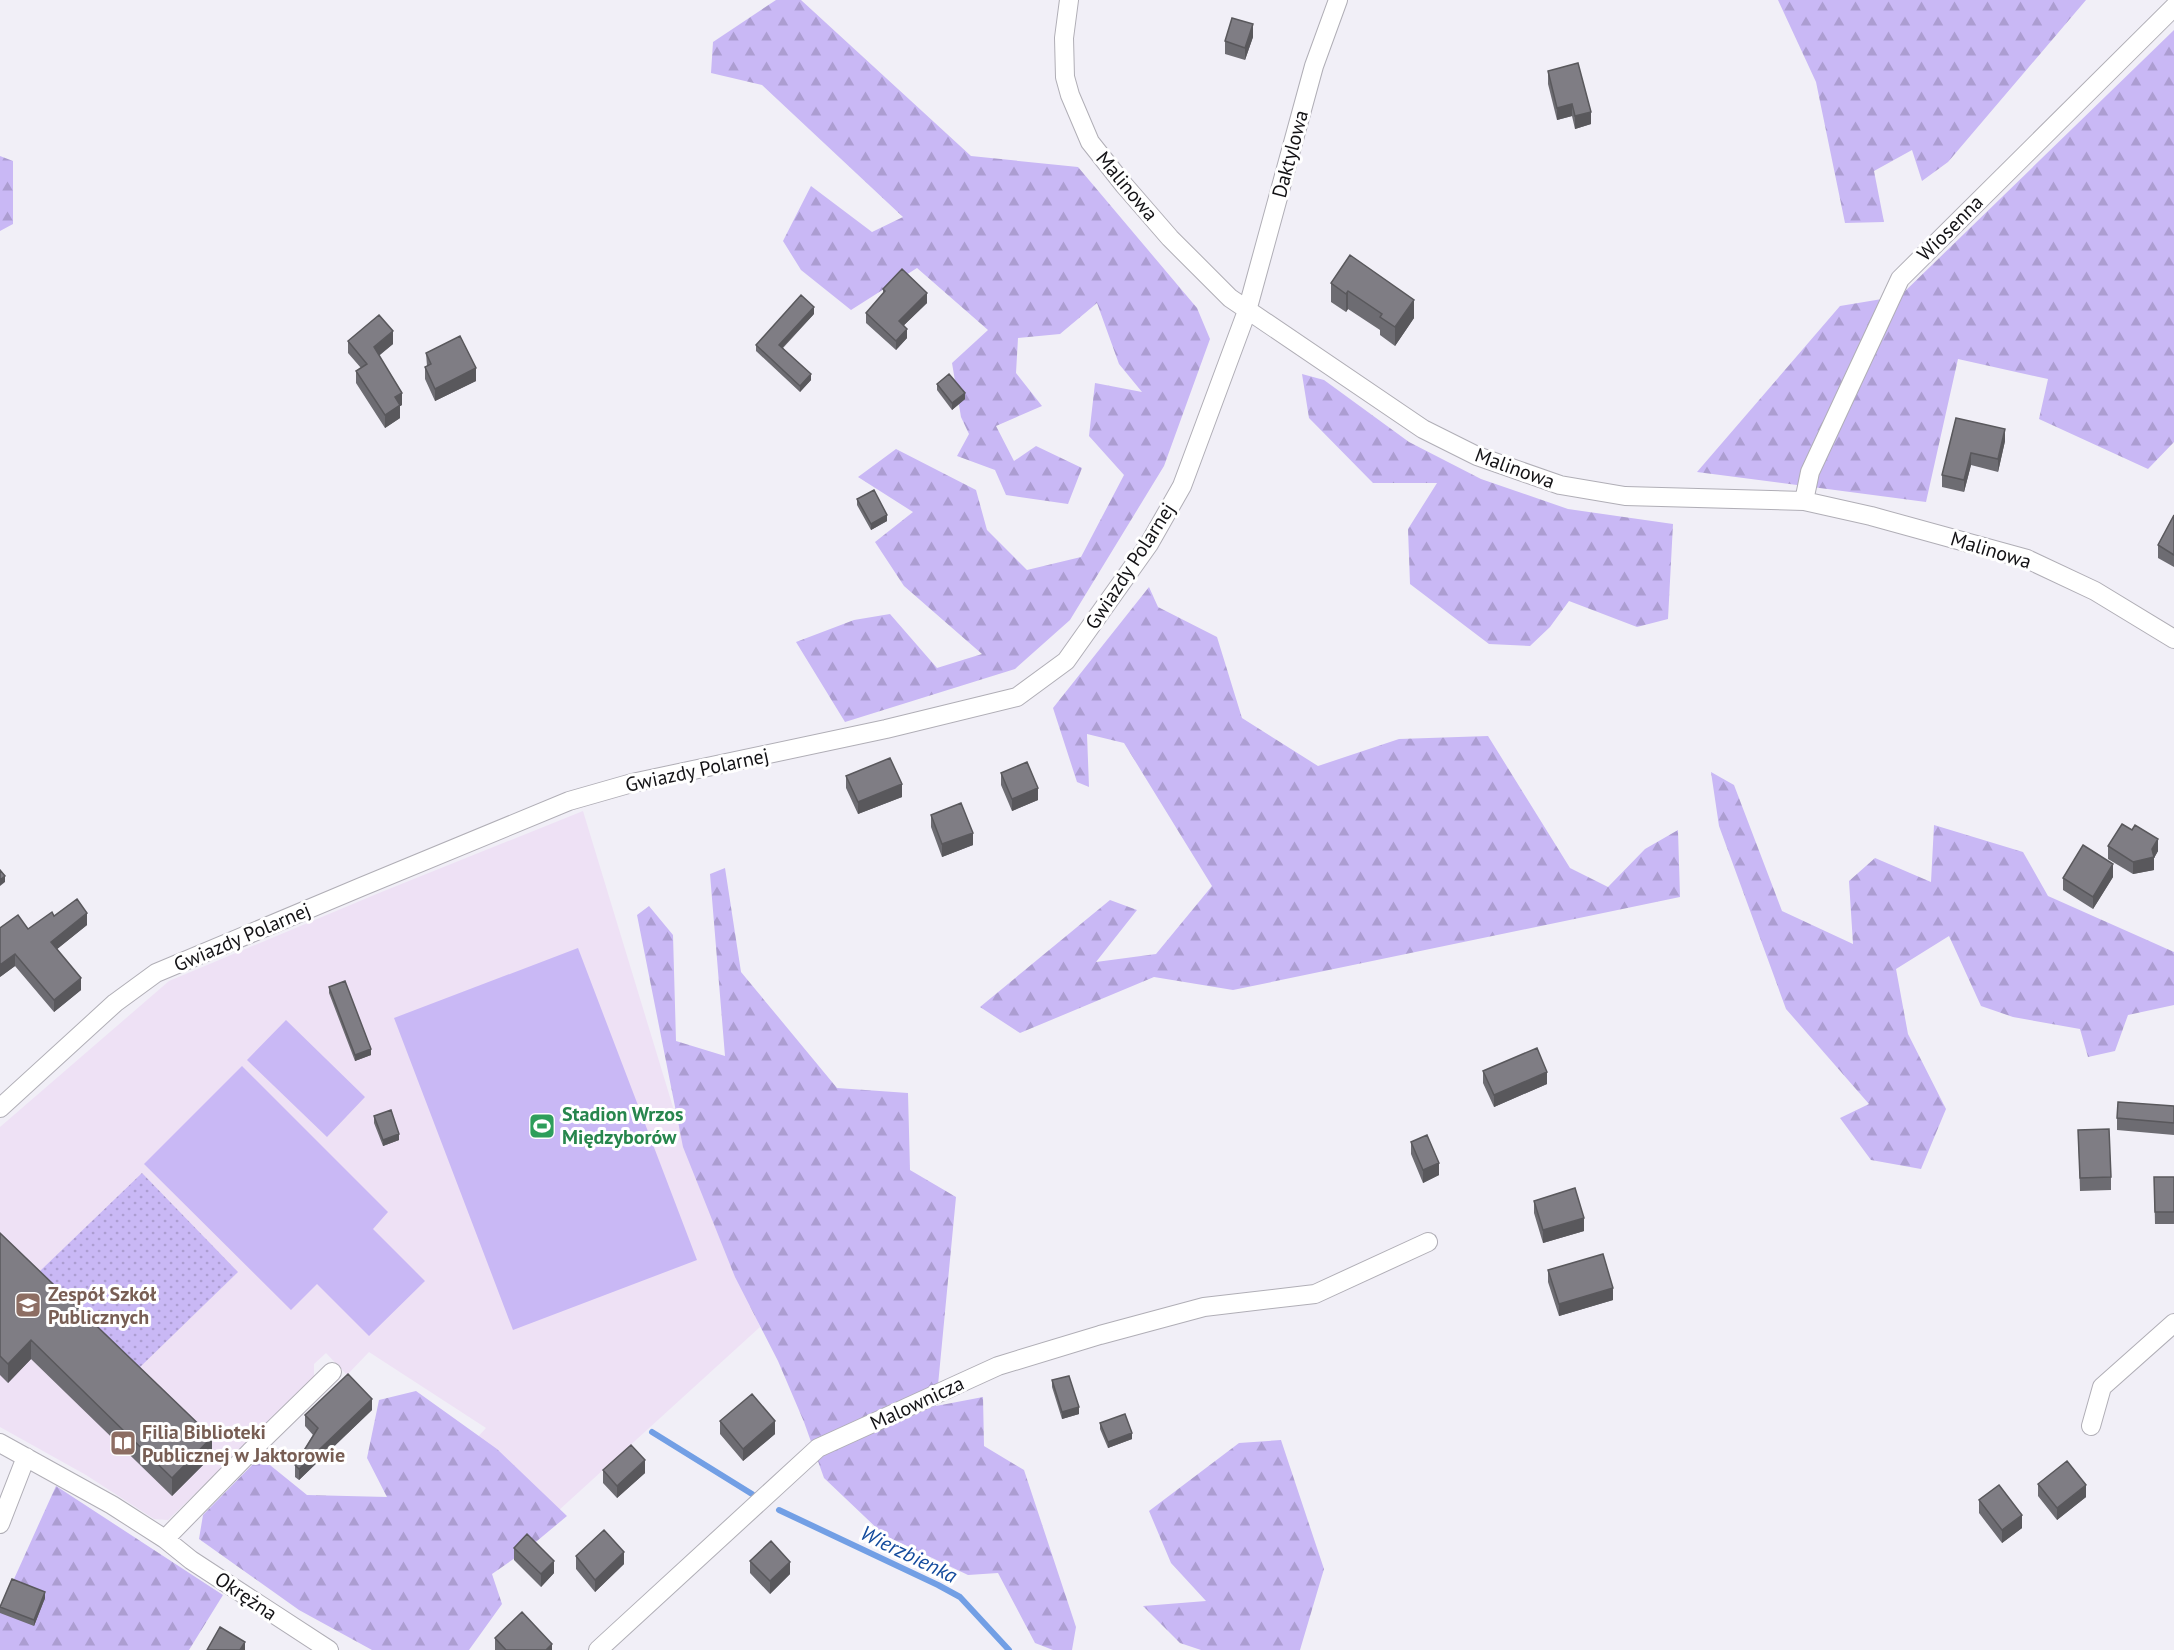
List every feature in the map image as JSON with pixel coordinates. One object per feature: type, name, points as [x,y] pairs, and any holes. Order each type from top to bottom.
[{"type":"street","name":"Malinowa","points":[[1069,0],[1064,38],[1065,77],[1070,95],[1090,142],[1124,185],[1170,237],[1230,298],[1423,429],[1477,456],[1560,485],[1625,496],[1804,501],[1871,516],[2027,559],[2095,591],[2174,639]]},
{"type":"street","name":"Daktylowa","points":[[1247,310],[1314,66],[1338,0]]},
{"type":"street","name":"Wiosenna","points":[[1804,501],[1810,472],[1900,279],[2174,7]]},
{"type":"street","name":"Gwiazdy Polarnej","points":[[0,1108],[115,1003],[156,973],[569,801],[632,783],[886,729],[1017,696],[1066,662],[1149,544],[1182,486],[1247,310]]},
{"type":"street","name":"Malownicza","points":[[598,1650],[818,1448],[998,1366],[1204,1307],[1323,1292],[1428,1242]]},
{"type":"street","points":[[2091,1426],[2102,1387],[2174,1323]]},
{"type":"street","points":[[165,1539],[332,1372]]},
{"type":"street","name":"Okrężna","points":[[0,1443],[112,1505],[165,1539],[190,1560],[329,1650]]},
{"type":"street","points":[[0,1524],[26,1457]]},
{"type":"shaded area","points":[[583,811],[690,1163],[760,1327],[558,1511],[465,1451],[486,1428],[369,1352],[347,1375],[326,1353],[314,1364],[314,1379],[168,1520],[154,1519],[86,1475],[0,1427],[0,1127],[169,981]]},
{"type":"green space","points":[[776,0],[801,0],[971,156],[1078,167],[1197,308],[1210,339],[1164,466],[1070,620],[1015,669],[845,722],[796,642],[854,620],[890,614],[937,668],[982,654],[904,586],[875,542],[913,512],[858,477],[896,449],[976,490],[987,530],[1027,570],[1081,557],[1124,475],[1089,436],[1095,383],[1142,392],[1119,364],[1097,303],[1060,334],[1018,338],[1016,373],[1042,406],[996,426],[1014,461],[1036,446],[1082,468],[1068,504],[1006,495],[995,470],[957,456],[969,434],[961,417],[952,363],[988,330],[917,268],[851,310],[801,270],[783,241],[811,186],[872,232],[903,217],[762,85],[711,73],[713,42]]},
{"type":"green space","points":[[1778,0],[2086,0],[1948,162],[1922,181],[1912,150],[1874,171],[1884,222],[1845,223],[1816,82]]},
{"type":"green space","points":[[2174,30],[2174,442],[2148,469],[2039,419],[2048,379],[1958,359],[1926,502],[1697,472],[1840,306],[1900,296]]},
{"type":"green space","points":[[0,156],[13,161],[13,224],[0,231]]},
{"type":"green space","points":[[1302,374],[1324,380],[1409,442],[1481,479],[1568,509],[1673,524],[1668,619],[1637,627],[1569,601],[1550,627],[1530,646],[1489,644],[1410,584],[1408,529],[1437,483],[1373,483],[1309,418]]},
{"type":"green space","points":[[1149,587],[1158,607],[1217,637],[1242,718],[1318,766],[1399,739],[1488,736],[1570,868],[1608,887],[1645,849],[1678,830],[1680,897],[1233,990],[1154,977],[1020,1033],[980,1007],[1110,900],[1137,910],[1096,962],[1156,954],[1212,886],[1124,743],[1087,734],[1089,787],[1077,782],[1053,708]]},
{"type":"green space","points":[[1711,772],[1734,785],[1782,911],[1853,944],[1849,881],[1875,858],[1931,882],[1934,825],[2023,852],[2048,896],[2174,952],[2174,1005],[2128,1015],[2115,1051],[2088,1057],[2080,1029],[2013,1017],[1981,1006],[1949,936],[1896,969],[1908,1034],[1946,1109],[1921,1169],[1871,1160],[1840,1118],[1869,1104],[1786,1009],[1719,826]]},
{"type":"green space","points":[[725,868],[741,972],[837,1088],[908,1093],[910,1170],[956,1197],[936,1406],[983,1397],[984,1446],[1024,1470],[1076,1627],[1072,1650],[1053,1650],[1035,1643],[998,1573],[968,1575],[884,1535],[824,1478],[804,1422],[778,1361],[735,1277],[683,1147],[637,915],[649,906],[673,935],[676,1041],[725,1056],[710,874]]},
{"type":"green space","points":[[578,948],[697,1260],[513,1330],[394,1018]]},
{"type":"green space","points":[[286,1020],[365,1097],[327,1137],[247,1060]]},
{"type":"green space","points":[[242,1066],[388,1212],[373,1229],[425,1281],[369,1336],[317,1284],[291,1310],[144,1164]]},
{"type":"green space","points":[[142,1173],[238,1272],[137,1370],[40,1271]]},
{"type":"green space","points":[[416,1391],[497,1449],[567,1516],[525,1551],[492,1574],[502,1604],[469,1650],[372,1650],[299,1610],[199,1539],[203,1515],[260,1457],[307,1495],[387,1497],[367,1458],[379,1400]]},
{"type":"green space","points":[[1281,1440],[1324,1569],[1300,1650],[1201,1650],[1180,1643],[1143,1606],[1206,1601],[1171,1563],[1149,1511],[1239,1443]]},
{"type":"green space","points":[[56,1486],[223,1595],[189,1650],[0,1650],[0,1610]]},
{"type":"building","points":[[1232,18],[1253,24],[1245,48],[1225,41]]},
{"type":"building","points":[[1578,63],[1591,112],[1575,116],[1572,104],[1557,108],[1548,71]]},
{"type":"building","points":[[1350,255],[1414,300],[1395,327],[1380,317],[1382,314],[1348,291],[1346,294],[1331,283]]},
{"type":"building","points":[[902,269],[927,293],[899,321],[907,329],[896,341],[866,313],[885,291],[883,289]]},
{"type":"building","points":[[801,295],[814,307],[779,345],[811,374],[800,386],[756,345]]},
{"type":"building","points":[[379,315],[393,331],[374,347],[402,393],[395,397],[400,405],[385,415],[356,371],[367,364],[348,341]]},
{"type":"building","points":[[460,336],[476,368],[435,389],[425,367],[431,364],[426,353]]},
{"type":"building","points":[[949,374],[965,393],[952,403],[937,384]]},
{"type":"building","points":[[1956,418],[2005,429],[1998,459],[1971,453],[1964,480],[1942,475]]},
{"type":"building","points":[[874,490],[887,515],[871,524],[857,499]]},
{"type":"building","points":[[2174,515],[2174,555],[2158,545]]},
{"type":"building","points":[[890,758],[902,784],[858,802],[846,776]]},
{"type":"building","points":[[1027,762],[1038,788],[1012,799],[1001,773]]},
{"type":"building","points":[[961,803],[973,833],[942,844],[931,815]]},
{"type":"building","points":[[2122,824],[2132,830],[2135,825],[2158,839],[2152,849],[2154,857],[2133,862],[2108,846]]},
{"type":"building","points":[[2083,845],[2113,864],[2093,897],[2063,878]]},
{"type":"building","points":[[0,870],[5,876],[0,880]]},
{"type":"building","points":[[77,899],[87,913],[51,942],[81,978],[54,1000],[15,954],[0,965],[0,928],[18,915],[28,929],[52,912],[54,916]]},
{"type":"building","points":[[345,981],[371,1049],[355,1055],[329,987]]},
{"type":"building","points":[[1537,1048],[1547,1072],[1494,1095],[1483,1071]]},
{"type":"building","points":[[2118,1102],[2174,1106],[2174,1123],[2117,1118]]},
{"type":"building","points":[[391,1110],[399,1134],[383,1140],[374,1116]]},
{"type":"building","points":[[2109,1129],[2111,1177],[2080,1178],[2078,1130]]},
{"type":"building","points":[[1427,1135],[1439,1163],[1423,1170],[1411,1142]]},
{"type":"building","points":[[2154,1177],[2174,1177],[2174,1212],[2155,1212]]},
{"type":"building","points":[[1575,1188],[1584,1218],[1543,1230],[1534,1201]]},
{"type":"building","points":[[0,1233],[212,1437],[172,1478],[31,1340],[8,1364],[0,1356]]},
{"type":"building","points":[[1603,1254],[1613,1288],[1559,1304],[1548,1270]]},
{"type":"building","points":[[348,1374],[372,1399],[299,1469],[295,1465],[318,1428],[305,1415]]},
{"type":"building","points":[[1069,1376],[1079,1407],[1062,1412],[1052,1380]]},
{"type":"building","points":[[752,1394],[775,1421],[743,1449],[720,1421]]},
{"type":"building","points":[[1125,1414],[1132,1433],[1108,1442],[1100,1423]]},
{"type":"building","points":[[631,1445],[645,1460],[617,1486],[603,1470]]},
{"type":"building","points":[[2067,1461],[2086,1485],[2057,1508],[2038,1484]]},
{"type":"building","points":[[1999,1485],[2022,1515],[2002,1530],[1979,1500]]},
{"type":"building","points":[[604,1530],[624,1552],[595,1580],[576,1556]]},
{"type":"building","points":[[527,1534],[554,1561],[541,1574],[514,1548]]},
{"type":"building","points":[[771,1541],[790,1562],[770,1581],[750,1561]]},
{"type":"building","points":[[12,1579],[45,1592],[34,1620],[0,1607]]},
{"type":"building","points":[[522,1612],[552,1644],[546,1650],[506,1650],[495,1638]]},
{"type":"building","points":[[220,1627],[245,1642],[240,1650],[207,1650]]},
{"type":"waterway","name":"Wierzbienka","points":[[652,1432],[752,1494]]},
{"type":"waterway","name":"Wierzbienka","points":[[779,1510],[960,1597],[1009,1650]]},
{"type":"place","name":"Stadion Wrzos Międzyborów","points":[[542,1126]]},
{"type":"place","name":"Zespół Szkół Publicznych","points":[[28,1305]]},
{"type":"place","name":"Filia Biblioteki Publicznej w Jaktorowie","points":[[123,1443]]}]
